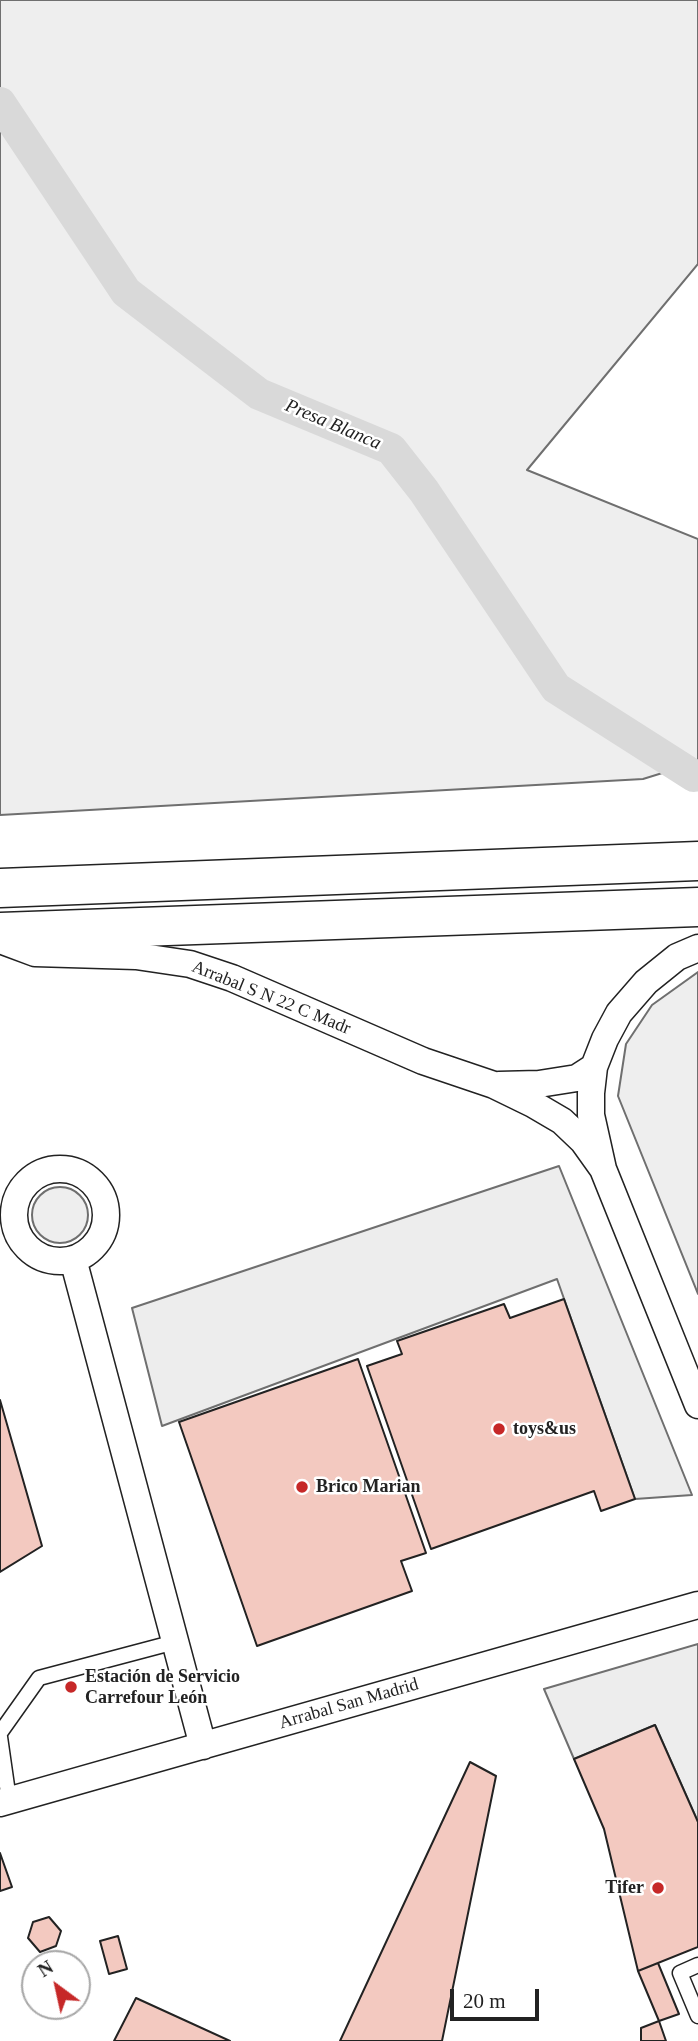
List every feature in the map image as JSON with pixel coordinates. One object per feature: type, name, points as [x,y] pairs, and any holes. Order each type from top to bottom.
[{"type":"highway","points":[[0,888],[698,861]]},
{"type":"highway","points":[[0,932],[698,907]]},
{"type":"street","name":"Arrabal S N 22 C Madr","points":[[0,940],[35,953],[136,956],[190,964],[232,978],[452,1072],[494,1085],[562,1121],[583,1141],[603,1169]]},
{"type":"street","name":"Arrabal S N 22 C Madr","points":[[698,948],[677,957],[646,982],[619,1013],[594,1068],[591,1115],[603,1169],[698,1405]]},
{"type":"street","name":"Arrabal S N 22 C Madr","points":[[494,1085],[539,1084],[577,1077],[594,1068]]},
{"type":"street","points":[[73,1259],[203,1746]]},
{"type":"street","name":"Arrabal San Madrid","points":[[5,1802],[698,1605]]},
{"type":"lane","points":[[5,1802],[0,1735],[39,1678],[176,1642]]},
{"type":"lane","points":[[698,1965],[680,1973],[698,2016]]},
{"type":"shaded area","points":[[0,0],[698,0],[698,264],[527,470],[698,539],[698,762],[643,779],[0,815]]},
{"type":"shaded area","points":[[698,972],[698,1294],[618,1096],[626,1044],[652,1005]]},
{"type":"shaded area","points":[[559,1166],[692,1495],[635,1499],[557,1279],[162,1426],[132,1308]]},
{"type":"shaded area","points":[[54,1187],[66,1187],[80,1195],[88,1209],[86,1226],[80,1235],[66,1243],[54,1243],[37,1231],[32,1221],[32,1209],[44,1192]]},
{"type":"shaded area","points":[[698,1644],[698,1822],[655,1725],[574,1759],[544,1689]]},
{"type":"building","name":"toys&us","points":[[564,1299],[635,1499],[601,1511],[594,1491],[431,1549],[367,1366],[402,1354],[397,1341],[504,1304],[510,1318]]},
{"type":"building","name":"Brico Marian","points":[[358,1359],[426,1553],[401,1561],[412,1591],[257,1646],[179,1422]]},
{"type":"building","points":[[0,1400],[42,1546],[0,1572]]},
{"type":"building","name":"Tifer","points":[[655,1725],[698,1822],[698,1947],[638,1971],[604,1829],[574,1759]]},
{"type":"building","points":[[470,1762],[496,1776],[442,2041],[340,2041]]},
{"type":"building","points":[[0,1853],[12,1887],[0,1891]]},
{"type":"building","points":[[49,1917],[61,1931],[56,1946],[38,1950],[28,1938],[33,1922]]},
{"type":"building","points":[[118,1936],[127,1969],[109,1974],[100,1941]]},
{"type":"building","points":[[658,1963],[679,2014],[659,2021],[638,1971]]},
{"type":"building","points":[[136,1998],[230,2041],[114,2041]]},
{"type":"building","points":[[659,2021],[666,2041],[641,2041],[641,2028]]},
{"type":"waterway","name":"Presa Blanca","points":[[0,103],[126,292],[259,394],[391,449],[424,491],[556,688],[694,776]]},
{"type":"place","name":"toys&us","points":[[499,1429]]},
{"type":"place","name":"Brico Marian","points":[[302,1487]]},
{"type":"place","name":"Estación de Servicio Carrefour León","points":[[71,1687]]},
{"type":"place","name":"Tifer","points":[[658,1888]]}]
